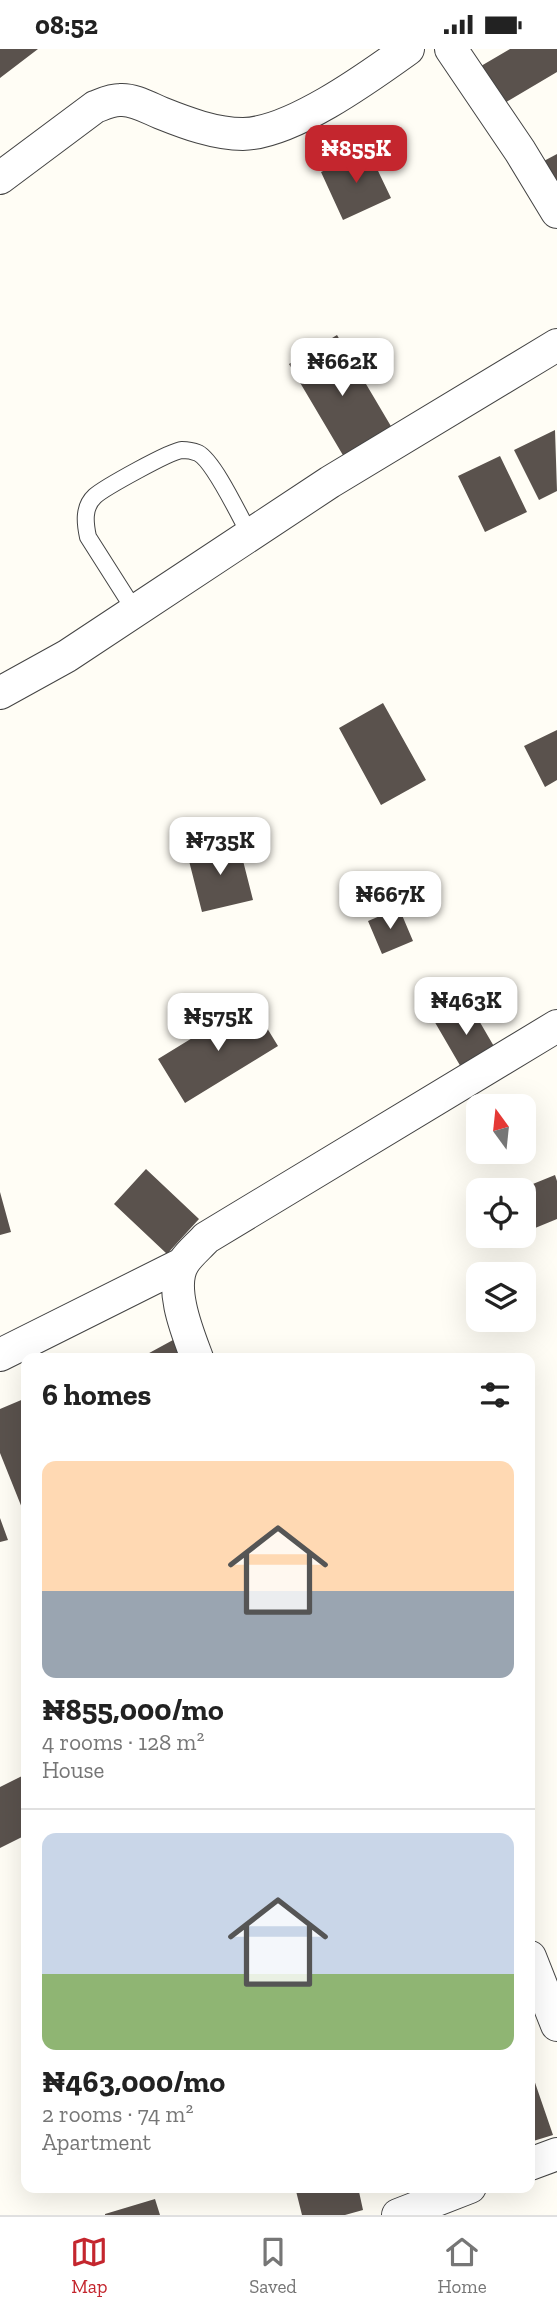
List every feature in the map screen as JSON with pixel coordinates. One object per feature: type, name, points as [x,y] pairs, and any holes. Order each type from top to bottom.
[{"type":"street","points":[[0,178],[95,107],[110,101],[129,100],[184,122],[217,131],[245,134],[283,124],[353,88],[408,49]]},
{"type":"street","points":[[451,49],[520,151],[557,212]]},
{"type":"street","points":[[0,693],[67,656],[330,482],[557,345]]},
{"type":"street","points":[[0,1355],[182,1264],[206,1238],[557,1026]]},
{"type":"street","points":[[182,1264],[178,1288],[182,1319],[195,1353]]},
{"type":"street","points":[[535,1970],[557,2025]]},
{"type":"street","points":[[535,2162],[557,2154]]},
{"type":"street","points":[[398,2215],[455,2193]]},
{"type":"lane","points":[[135,611],[88,537],[85,523],[87,508],[95,496],[168,454],[184,449],[199,454],[211,465],[250,535]]},
{"type":"building","points":[[0,49],[38,49],[0,78]]},
{"type":"building","points":[[510,49],[557,49],[557,72],[503,104],[481,66]]},
{"type":"building","points":[[368,150],[391,198],[343,220],[321,172]]},
{"type":"building","points":[[557,154],[557,188],[542,162]]},
{"type":"building","points":[[337,335],[395,433],[347,462],[289,364]]},
{"type":"building","points":[[555,430],[557,491],[539,500],[514,450]]},
{"type":"building","points":[[500,456],[527,512],[485,532],[458,476]]},
{"type":"building","points":[[383,703],[426,780],[381,805],[339,728]]},
{"type":"building","points":[[557,730],[557,780],[545,787],[524,746]]},
{"type":"building","points":[[238,841],[253,900],[202,912],[187,853]]},
{"type":"building","points":[[399,908],[413,941],[382,954],[368,921]]},
{"type":"building","points":[[467,1000],[499,1055],[465,1074],[433,1019]]},
{"type":"building","points":[[251,1002],[278,1046],[185,1103],[158,1059]]},
{"type":"building","points":[[146,1169],[199,1219],[167,1254],[114,1204]]},
{"type":"building","points":[[555,1175],[557,1181],[557,1219],[536,1228],[536,1183]]},
{"type":"building","points":[[0,1192],[11,1232],[0,1235]]},
{"type":"building","points":[[173,1340],[181,1353],[149,1353]]},
{"type":"building","points":[[21,1400],[21,1506],[0,1453],[0,1409]]},
{"type":"building","points":[[0,1518],[8,1540],[0,1542]]},
{"type":"building","points":[[21,1776],[21,1838],[0,1848],[0,1787]]},
{"type":"building","points":[[535,2083],[553,2135],[535,2140]]},
{"type":"building","points":[[296,2193],[359,2193],[363,2210],[345,2215],[302,2215]]},
{"type":"building","points":[[155,2199],[160,2215],[105,2215],[105,2214]]}]
